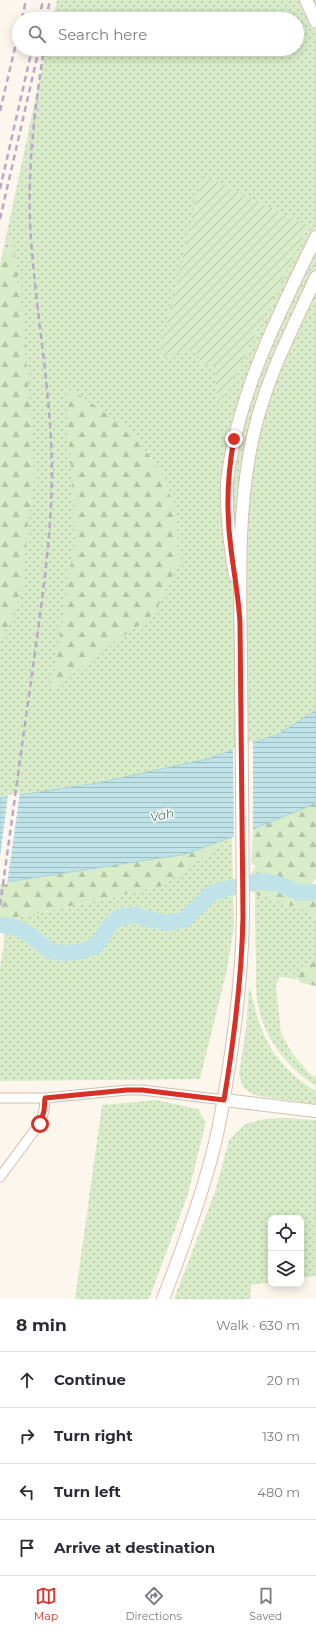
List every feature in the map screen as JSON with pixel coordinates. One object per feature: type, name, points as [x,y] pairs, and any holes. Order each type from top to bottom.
[{"type":"main road","points":[[306,0],[316,22]]},
{"type":"main road","points":[[240,609],[230,540],[227,485],[234,439],[252,379],[278,316],[316,237]]},
{"type":"main road","points":[[163,1299],[194,1214],[207,1172],[224,1100],[239,992],[243,916],[240,609],[242,518],[249,457],[254,432],[268,382],[278,357],[316,277]]},
{"type":"main road","points":[[224,1100],[316,1111]]},
{"type":"street","points":[[0,1098],[45,1098],[135,1090],[160,1091],[224,1100]]},
{"type":"street","points":[[0,1177],[40,1124],[44,1111],[45,1098]]},
{"type":"green space","points":[[57,0],[316,0],[316,710],[279,734],[208,759],[98,783],[0,798],[0,265],[45,56],[304,56],[304,12],[54,12]]},
{"type":"green space","points":[[202,175],[308,225],[221,405],[217,405],[215,363],[201,365],[195,350],[159,357]]},
{"type":"green space","points":[[12,236],[23,317],[35,477],[28,522],[22,594],[0,642],[0,270],[4,251]]},
{"type":"green space","points":[[66,388],[78,394],[130,430],[162,473],[177,516],[179,563],[154,614],[95,656],[51,692],[75,539]]},
{"type":"green space","points":[[316,802],[316,878],[310,885],[316,893],[316,919],[302,909],[274,900],[270,895],[259,896],[252,891],[255,885],[250,875],[256,866],[251,863],[253,829]]},
{"type":"green space","points":[[232,837],[234,928],[226,974],[200,1079],[0,1081],[0,969],[7,920],[162,886]]},
{"type":"green space","points":[[232,837],[162,886],[7,920],[0,925],[0,883],[186,854]]},
{"type":"green space","points":[[255,893],[259,896],[270,895],[274,900],[302,909],[316,919],[316,963],[309,962],[298,974],[293,974],[291,978],[280,977],[276,985],[281,1033],[292,1053],[310,1074],[316,1077],[316,1086],[288,1063],[273,1043],[262,1021],[256,991]]},
{"type":"green space","points":[[309,962],[316,963],[316,986],[301,983],[297,978],[294,980],[291,978],[293,974],[298,974],[302,966]]},
{"type":"green space","points":[[249,987],[258,1019],[267,1041],[288,1069],[306,1085],[316,1091],[316,1104],[258,1096],[249,1092],[243,1087],[239,1075],[246,1028]]},
{"type":"green space","points":[[156,1100],[198,1109],[206,1122],[188,1194],[149,1299],[75,1299],[102,1105]]},
{"type":"green space","points":[[286,1118],[316,1120],[316,1276],[304,1278],[304,1215],[268,1215],[268,1282],[251,1285],[250,1299],[174,1299],[215,1192],[229,1140],[245,1124],[265,1119]]},
{"type":"water","name":"Váh","points":[[316,710],[316,802],[312,805],[186,854],[0,883],[0,798],[98,783],[207,759],[279,734]]},
{"type":"pier","points":[[253,741],[253,832],[234,839],[233,748]]},
{"type":"pier","points":[[20,793],[7,884],[0,885],[0,857],[8,795]]},
{"type":"waterway","points":[[0,925],[10,926],[26,932],[50,951],[63,953],[80,952],[96,946],[110,925],[118,918],[135,915],[168,923],[184,920],[213,892],[260,881],[278,884],[300,893],[316,892]]},
{"type":"railway","points":[[23,12],[26,0]]},
{"type":"railway","points":[[40,12],[43,0]]},
{"type":"railway","points":[[47,12],[50,0]]},
{"type":"railway","points":[[0,111],[13,56]]},
{"type":"railway","points":[[0,189],[30,56]]},
{"type":"railway","points":[[0,219],[37,56]]},
{"type":"railway","points":[[0,905],[42,600],[50,526],[52,476],[49,412],[35,285],[30,221],[31,156],[43,56]]},
{"type":"route","points":[[40,1124],[44,1111],[45,1098],[127,1090],[142,1090],[224,1100],[239,992],[243,916],[240,609],[230,548],[227,485],[234,439]]}]
